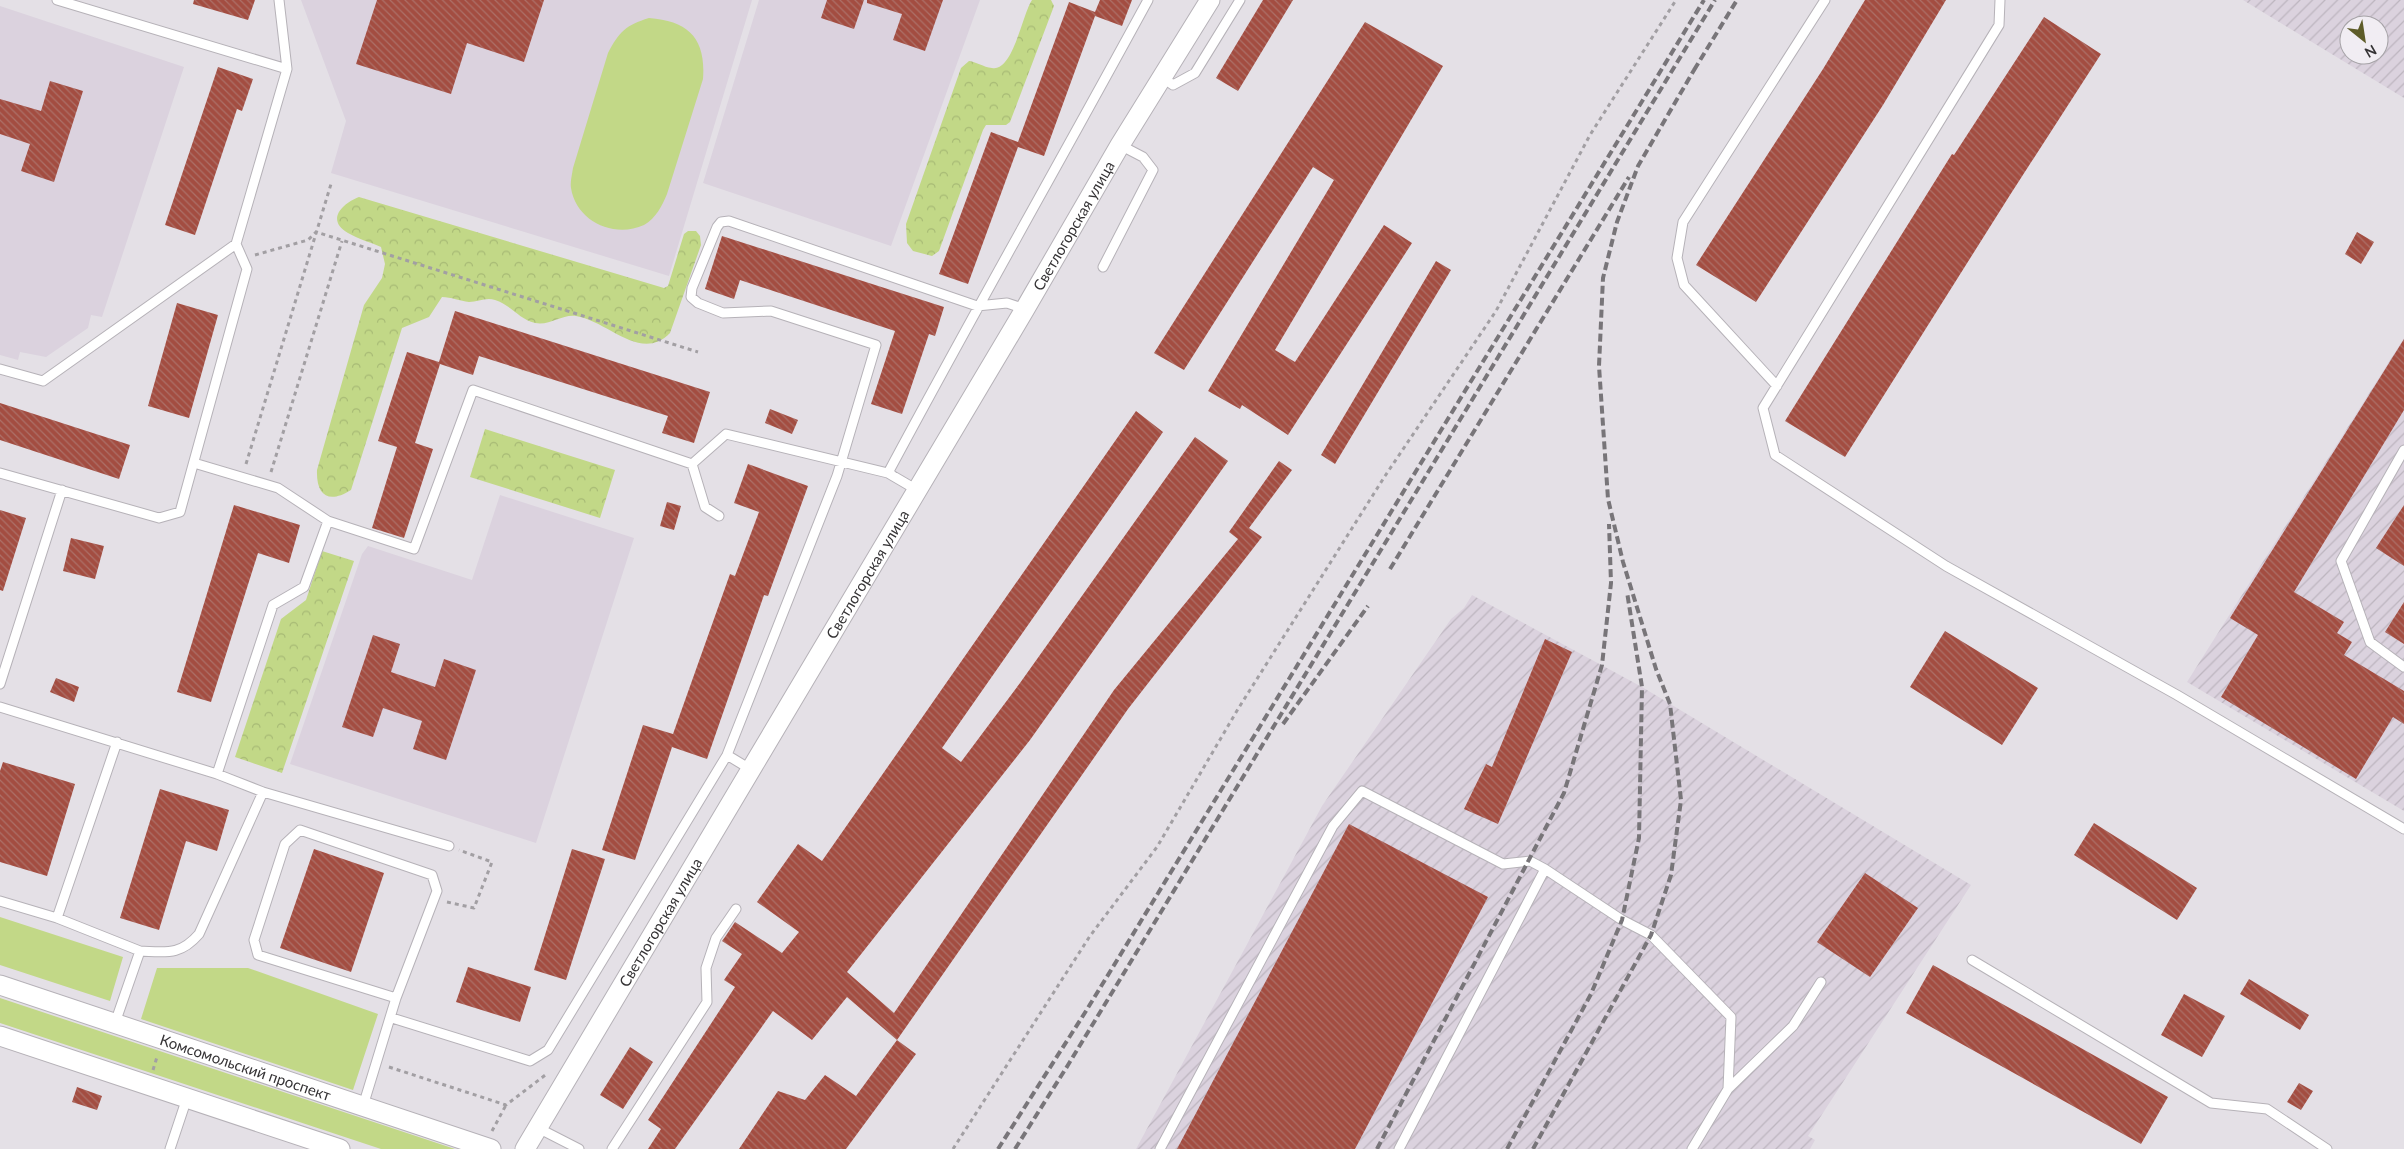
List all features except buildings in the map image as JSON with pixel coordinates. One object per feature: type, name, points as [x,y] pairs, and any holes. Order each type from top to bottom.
[{"type":"street","name":"Светлогорская улица","points":[[525,1149],[1025,309],[1120,144],[1210,0]]},
{"type":"street","name":"Комсомольский проспект","points":[[0,985],[363,1106],[492,1140]]},
{"type":"street","points":[[0,1036],[340,1149]]},
{"type":"lane","points":[[56,0],[287,69]]},
{"type":"lane","points":[[0,369],[43,381],[236,244],[287,69],[279,0]]},
{"type":"lane","points":[[888,473],[977,306],[1020,234],[1148,0]]},
{"type":"lane","points":[[1163,78],[1173,85],[1195,73],[1240,0]]},
{"type":"lane","points":[[1777,386],[1684,285],[1677,258],[1683,222],[1825,0]]},
{"type":"lane","points":[[2000,0],[1999,25],[1763,408],[1775,455],[1946,566],[2176,694],[2404,829]]},
{"type":"lane","points":[[1103,267],[1152,170],[1143,157],[1120,144]]},
{"type":"lane","points":[[392,1018],[530,1061],[548,1050],[726,755],[841,461],[876,345],[771,311],[723,313],[698,303],[691,297],[692,288],[717,227],[721,222],[729,221],[977,306],[1007,303],[1025,309]]},
{"type":"lane","points":[[0,473],[159,518],[180,512],[247,269],[236,244]]},
{"type":"lane","points":[[194,462],[278,488],[328,521],[414,549],[473,390],[692,464]]},
{"type":"lane","points":[[692,464],[726,434],[888,473],[917,490]]},
{"type":"lane","points":[[2404,450],[2340,561],[2370,642],[2404,667]]},
{"type":"lane","points":[[692,464],[705,507],[719,516]]},
{"type":"lane","points":[[0,684],[62,490]]},
{"type":"lane","points":[[217,774],[273,605],[304,587],[328,521]]},
{"type":"lane","points":[[0,706],[217,774],[263,792],[450,846]]},
{"type":"lane","points":[[57,918],[117,742]]},
{"type":"lane","points":[[726,755],[750,769]]},
{"type":"lane","points":[[1160,1149],[1333,826],[1362,791],[1503,864],[1530,861],[1622,920],[1651,935],[1731,1017],[1728,1089]]},
{"type":"lane","points":[[0,900],[57,918],[140,950],[169,953],[183,949],[199,934],[263,792]]},
{"type":"lane","points":[[363,1106],[392,1018],[396,998],[437,891],[432,875],[300,830],[285,844],[254,940],[258,955],[396,998]]},
{"type":"lane","points":[[1399,1149],[1545,869]]},
{"type":"lane","points":[[612,1149],[707,1002],[706,968],[716,938],[736,909]]},
{"type":"lane","points":[[115,1023],[140,950]]},
{"type":"lane","points":[[1972,960],[2211,1103],[2267,1109],[2327,1149]]},
{"type":"lane","points":[[1692,1149],[1728,1089],[1793,1026],[1821,982]]},
{"type":"lane","points":[[170,1149],[187,1098]]},
{"type":"lane","points":[[538,1128],[579,1149]]},
{"type":"path","points":[[953,1149],[1090,936],[1157,847],[1243,700],[1385,476],[1496,311],[1590,135],[1676,0]]},
{"type":"path","points":[[246,464],[331,184]]},
{"type":"path","points":[[316,232],[698,352]]},
{"type":"path","points":[[243,259],[308,240],[316,232]]},
{"type":"path","points":[[271,472],[342,241]]},
{"type":"path","points":[[434,899],[474,908],[492,862],[450,846]]},
{"type":"path","points":[[152,1073],[160,1050]]},
{"type":"path","points":[[377,1063],[506,1105]]},
{"type":"path","points":[[492,1140],[506,1105],[548,1072]]},
{"type":"shaded area","points":[[301,0],[752,0],[669,276],[331,173],[346,121]]},
{"type":"shaded area","points":[[759,0],[980,0],[891,246],[703,183]]},
{"type":"shaded area","points":[[2243,0],[2404,0],[2404,98],[2350,65],[2389,65],[2389,15],[2339,15],[2339,58]]},
{"type":"shaded area","points":[[0,6],[184,67],[102,317],[91,315],[88,328],[46,357],[20,352],[18,360],[0,355]]},
{"type":"shaded area","points":[[2404,338],[2404,811],[2187,682]]},
{"type":"shaded area","points":[[500,495],[634,538],[536,843],[290,764],[362,554],[368,546],[472,580]]},
{"type":"shaded area","points":[[1472,595],[1642,687],[1971,885],[1808,1136],[1815,1140],[1810,1149],[1136,1149],[1322,806],[1451,619],[1464,608]]},
{"type":"green space","points":[[1032,0],[1051,0],[1054,6],[1010,122],[1006,125],[986,125],[983,130],[939,251],[932,256],[913,251],[907,243],[906,224],[961,68],[969,61],[992,68],[999,67],[1006,61]]},
{"type":"green space","points":[[649,18],[675,23],[692,35],[698,43],[701,53],[703,79],[663,203],[652,219],[644,225],[621,230],[598,224],[588,218],[574,200],[571,181],[573,168],[608,53],[624,30],[634,23]]},
{"type":"green space","points":[[359,197],[664,288],[668,286],[684,234],[688,231],[696,231],[700,236],[701,245],[670,333],[659,341],[648,344],[624,338],[588,319],[576,316],[546,323],[535,323],[495,300],[488,299],[469,302],[442,297],[429,317],[402,328],[351,490],[330,497],[325,495],[319,486],[317,470],[364,305],[382,278],[385,264],[381,247],[348,233],[338,223],[337,217],[342,208]]},
{"type":"green space","points":[[485,429],[615,470],[600,518],[470,477]]},
{"type":"green space","points":[[322,551],[354,561],[282,773],[235,757],[281,619],[306,600]]},
{"type":"green space","points":[[0,917],[123,957],[110,1001],[0,965]]},
{"type":"green space","points":[[157,968],[248,968],[378,1014],[353,1090],[141,1019]]},
{"type":"green space","points":[[0,998],[455,1149],[381,1149],[0,1023]]},
{"type":"railway","points":[[998,1149],[1086,1011],[1704,0]]},
{"type":"railway","points":[[1015,1149],[1068,1065],[1715,0]]},
{"type":"railway","points":[[1694,70],[1737,0]]},
{"type":"railway","points":[[1533,1149],[1651,935],[1671,875],[1681,800],[1670,704],[1656,669],[1623,562],[1608,499],[1599,366],[1603,278],[1617,222],[1638,166],[1697,65]]},
{"type":"railway","points":[[1390,569],[1629,177]]},
{"type":"railway","points":[[1377,1149],[1564,793],[1602,665],[1611,583],[1609,524]]},
{"type":"railway","points":[[1507,1149],[1591,994],[1622,920],[1639,838],[1642,687],[1627,592]]},
{"type":"railway","points":[[1283,724],[1368,606]]}]
